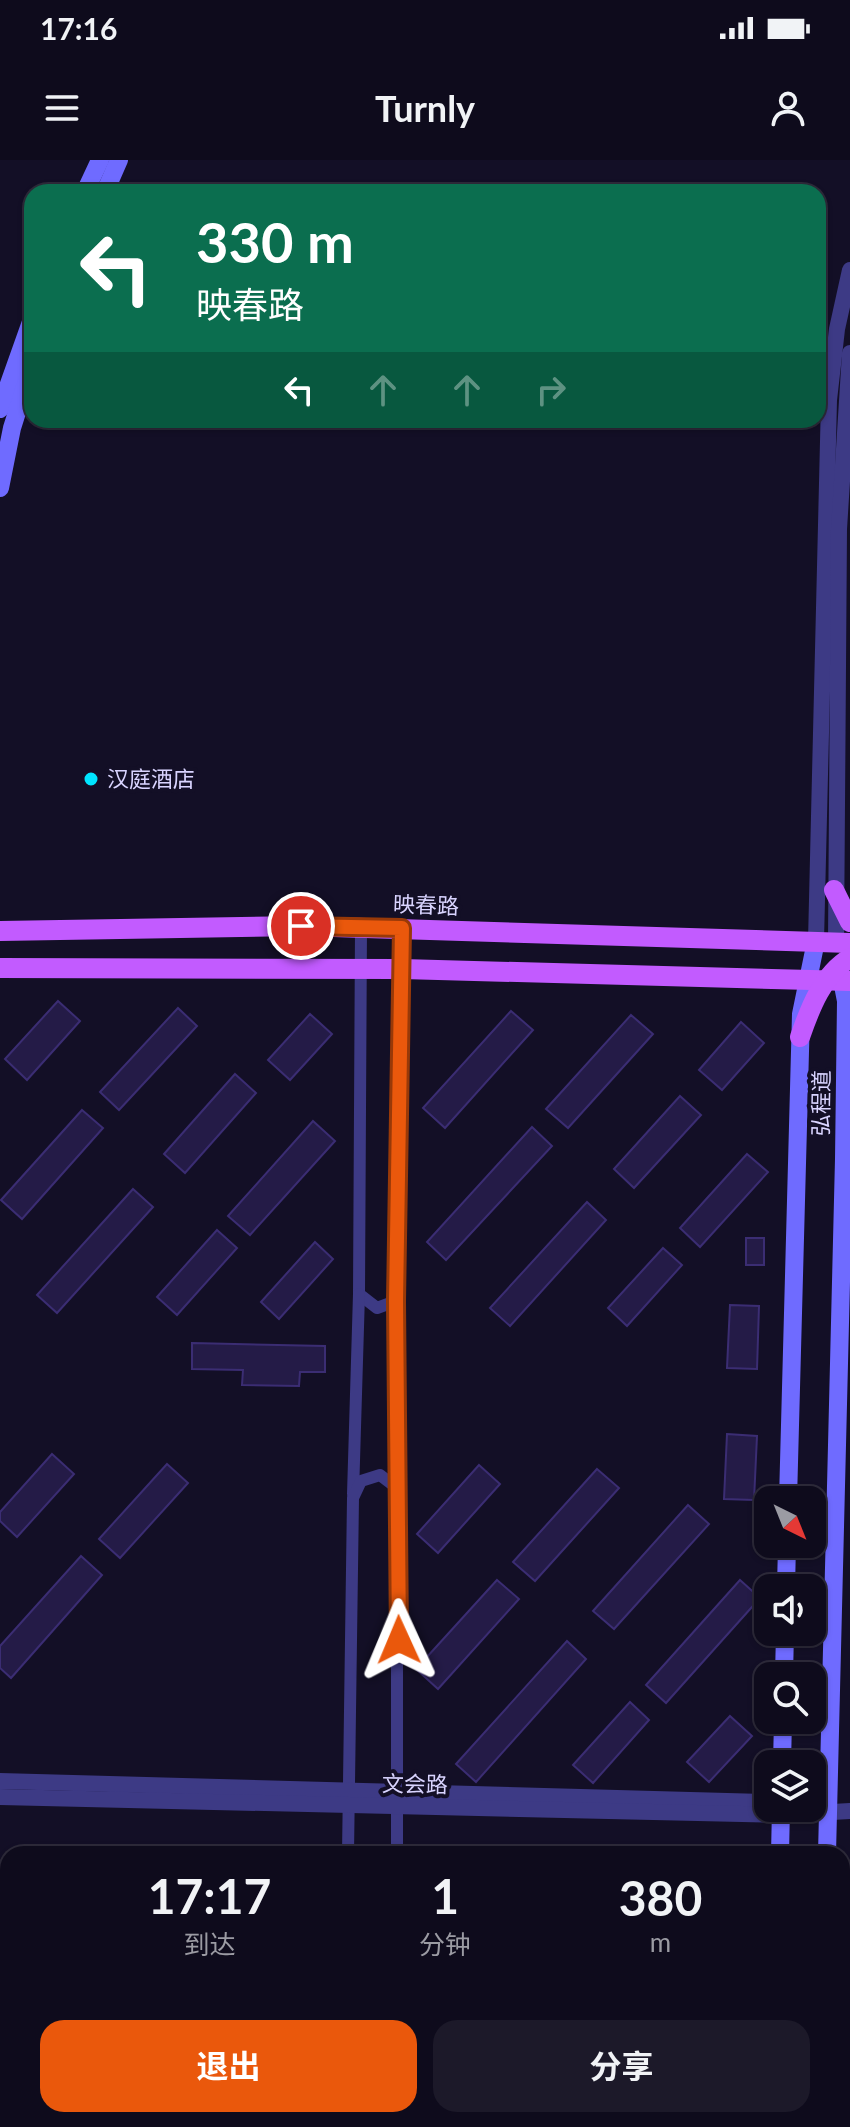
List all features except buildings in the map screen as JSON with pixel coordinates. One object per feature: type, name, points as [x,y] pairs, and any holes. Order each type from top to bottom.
[{"type":"main road","points":[[89,184],[100,160]]},
{"type":"main road","points":[[108,184],[119,160]]},
{"type":"main road","points":[[0,409],[24,342]]},
{"type":"main road","points":[[0,488],[12,428],[24,390]]},
{"type":"main road","points":[[800,1037],[838,955],[827,890]]},
{"type":"main road","name":"映春路","points":[[0,931],[402,928],[838,955]]},
{"type":"main road","points":[[0,968],[402,969],[838,955]]},
{"type":"main road","name":"弘程道","points":[[824,1750],[845,1400],[848,1026],[838,955]]},
{"type":"main road","name":"弘程道","points":[[788,1486],[800,1037]]},
{"type":"main road","points":[[778,1822],[779,1846]]},
{"type":"main road","name":"弘程道","points":[[822,1822],[826,1846]]},
{"type":"street","name":"弘程道","points":[[838,529],[830,387],[837,329],[850,270]]},
{"type":"street","name":"弘程道","points":[[838,955],[827,890],[838,529],[850,353]]},
{"type":"street","points":[[348,1846],[359,1294],[361,927]]},
{"type":"street","points":[[397,1846],[396,1301],[402,928]]},
{"type":"street","points":[[359,1294],[377,1308],[396,1301]]},
{"type":"street","points":[[353,1498],[361,1481],[380,1475],[397,1488]]},
{"type":"street","name":"文会路","points":[[0,1781],[349,1798]]},
{"type":"street","name":"文会路","points":[[0,1797],[349,1798],[754,1807]]},
{"type":"street","name":"文会路","points":[[826,1809],[850,1811]]},
{"type":"place","name":"汉庭酒店","points":[[91,779]]},
{"type":"route","points":[[301,926],[402,928],[396,1301],[399,1640]]}]
